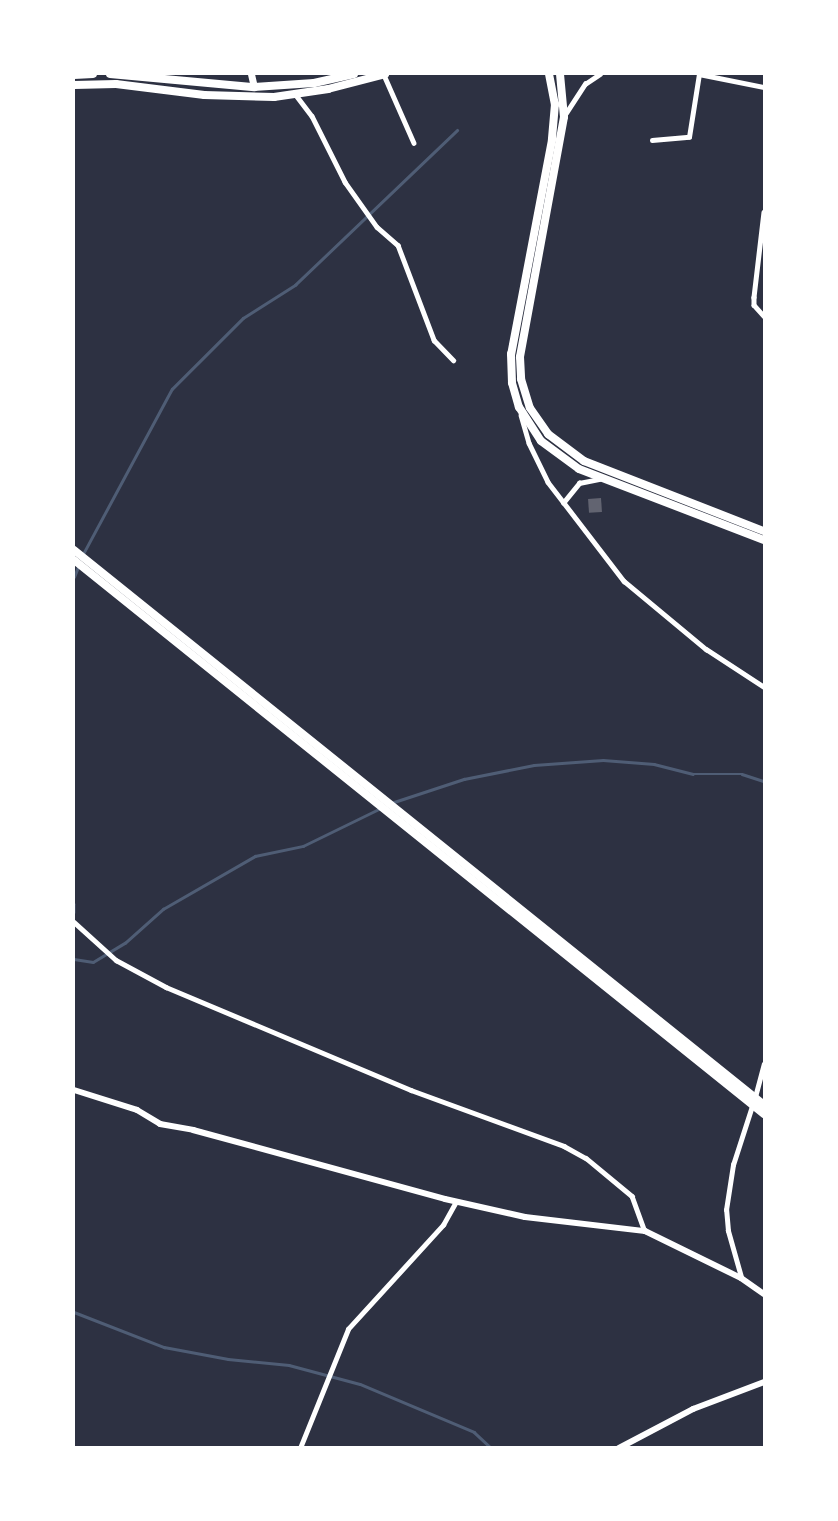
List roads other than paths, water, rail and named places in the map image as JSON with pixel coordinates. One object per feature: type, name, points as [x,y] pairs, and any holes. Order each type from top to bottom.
[{"type":"highway","points":[[93,74],[75,74],[75,85],[116,84],[242,98],[296,95],[345,86],[384,74]]},
{"type":"highway","points":[[110,74],[254,87],[314,83],[354,74]]},
{"type":"highway","points":[[549,74],[555,120],[520,357],[525,394],[535,417],[564,449],[584,461],[765,531]]},
{"type":"highway","points":[[561,74],[564,117],[511,354],[512,383],[519,407],[541,441],[559,456],[603,479],[765,540]]},
{"type":"highway","points":[[74,554],[754,1100],[765,1114]]},
{"type":"highway","points":[[754,1100],[765,1105]]},
{"type":"main road","points":[[251,74],[254,87]]},
{"type":"street","points":[[384,74],[414,143]]},
{"type":"street","points":[[564,117],[585,84],[600,74]]},
{"type":"street","points":[[652,140],[689,136],[699,74],[765,86]]},
{"type":"street","points":[[296,95],[312,117],[345,182],[377,227],[398,245],[433,340],[453,360]]},
{"type":"street","points":[[765,212],[754,297],[754,305],[765,317]]},
{"type":"street","points":[[519,407],[537,461],[562,503],[624,581],[706,649],[765,687]]},
{"type":"street","points":[[562,503],[579,483],[603,479]]},
{"type":"street","points":[[74,922],[116,960],[166,987],[377,1076],[564,1146],[608,1174],[632,1196],[645,1231]]},
{"type":"street","points":[[741,1278],[728,1231],[726,1210],[733,1165],[765,1064]]},
{"type":"street","points":[[74,1090],[137,1111],[160,1124],[193,1130],[456,1202],[525,1217],[645,1231],[741,1278],[765,1294]]},
{"type":"street","points":[[300,1447],[318,1397],[348,1329],[443,1225],[456,1202]]},
{"type":"street","points":[[619,1447],[693,1409],[765,1382]]},
{"type":"waterway","points":[[83,554],[172,389],[243,318],[295,285],[457,130]]},
{"type":"waterway","points":[[74,577],[78,567]]},
{"type":"waterway","points":[[391,803],[464,779],[534,765],[603,760],[654,764],[693,774],[742,774],[764,781]]},
{"type":"waterway","points":[[74,959],[93,962],[125,943],[163,909],[255,856],[303,846],[379,809]]},
{"type":"waterway","points":[[74,904],[74,912]]},
{"type":"waterway","points":[[74,1312],[164,1347],[228,1359],[289,1365],[360,1384],[474,1432],[491,1448]]}]
